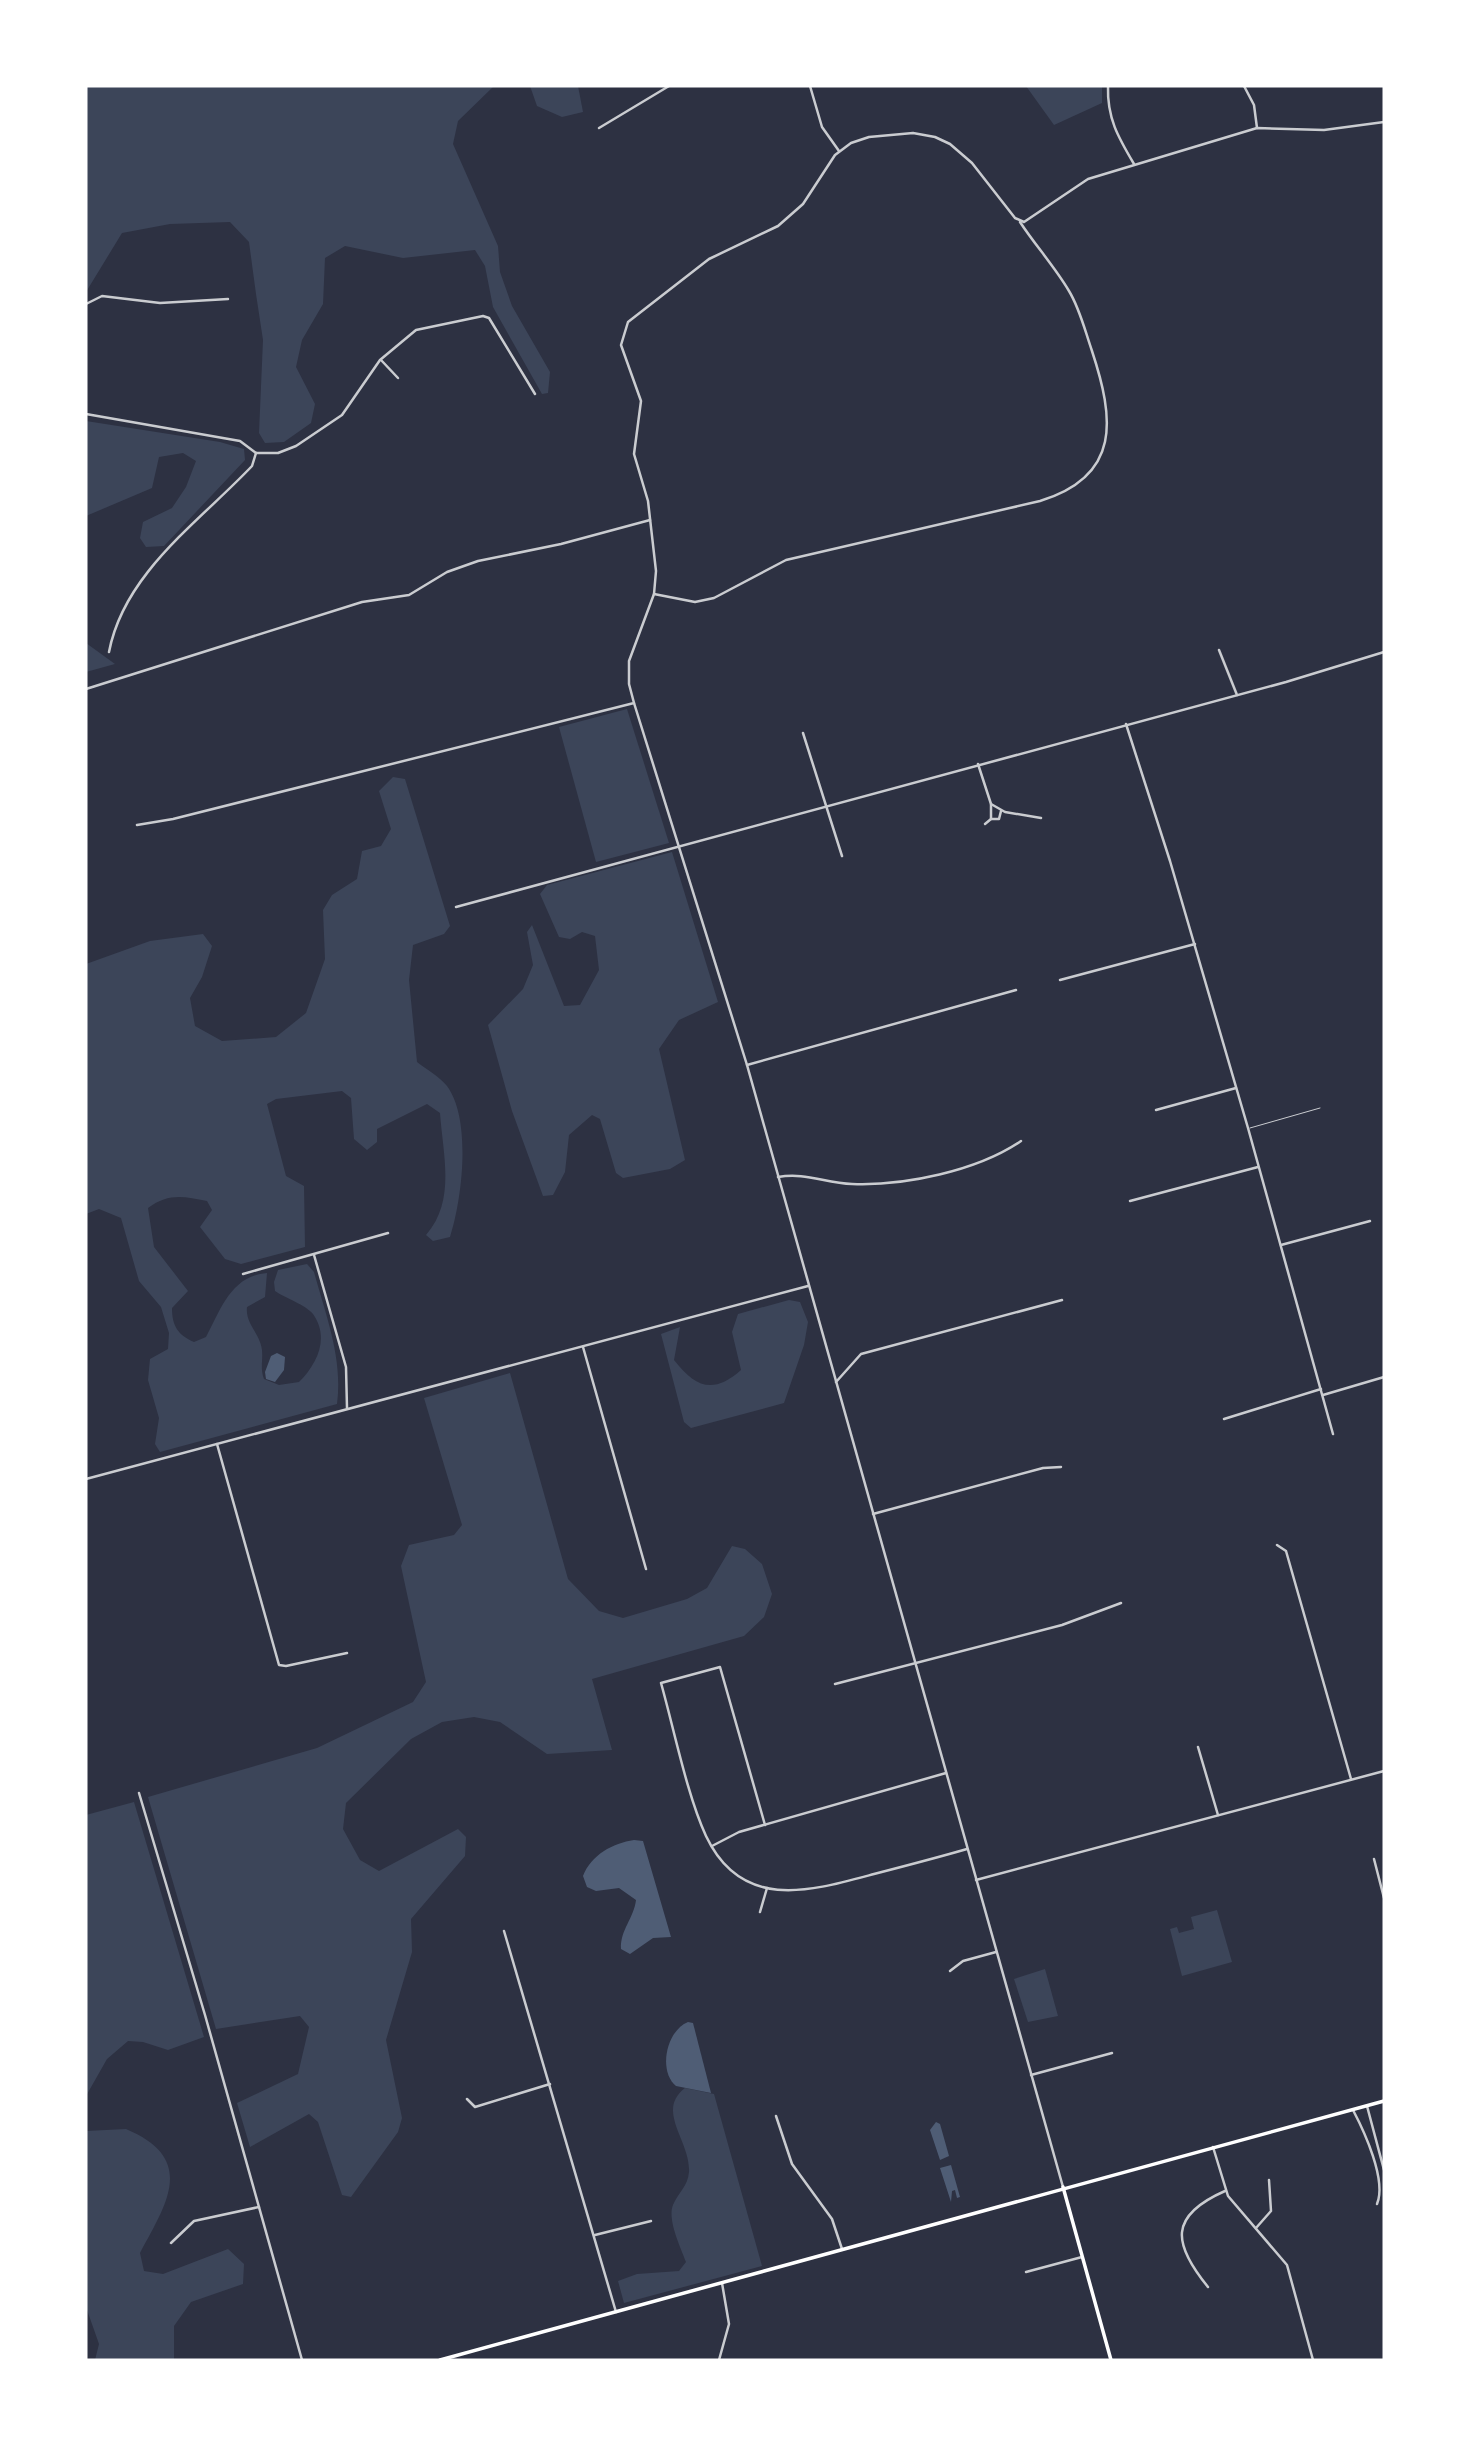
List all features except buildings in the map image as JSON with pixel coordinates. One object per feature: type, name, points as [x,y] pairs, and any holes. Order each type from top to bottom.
[{"type":"main road","points":[[440,2360],[1384,2101]]},
{"type":"main road","points":[[1063,2187],[1111,2360]]},
{"type":"street","points":[[599,128],[669,86]]},
{"type":"street","points":[[810,86],[822,127],[839,151]]},
{"type":"street","points":[[1108,86],[1107,106],[1110,120],[1134,164]]},
{"type":"street","points":[[1244,86],[1254,106],[1257,128]]},
{"type":"street","points":[[1020,222],[1034,218],[1084,180],[1257,128],[1324,130],[1384,122]]},
{"type":"street","points":[[653,594],[691,601],[706,600],[786,560],[1058,495],[1074,487],[1091,470],[1106,442],[1107,403],[1078,310],[1066,285],[1020,222],[965,156],[935,136],[902,132],[856,141],[839,151],[799,209],[768,232],[702,264],[670,291],[633,315],[625,326],[622,349],[641,401],[634,454],[650,520],[656,571],[653,594],[629,661],[629,684],[747,1065],[1063,2187]]},
{"type":"street","points":[[86,304],[102,296],[160,303],[228,299]]},
{"type":"street","points":[[86,414],[240,441],[256,453],[278,453],[296,446],[342,415],[380,360],[419,328],[487,317],[523,370],[535,394]]},
{"type":"street","points":[[380,360],[398,378]]},
{"type":"street","points":[[109,652],[119,618],[132,593],[159,559],[251,466],[256,453]]},
{"type":"street","points":[[86,689],[362,603],[409,595],[447,572],[478,561],[561,544],[650,520]]},
{"type":"street","points":[[1219,650],[1237,695]]},
{"type":"street","points":[[456,907],[1237,695],[1384,652]]},
{"type":"street","points":[[137,825],[173,819],[634,703]]},
{"type":"street","points":[[1126,724],[1195,944],[1333,1434]]},
{"type":"street","points":[[803,733],[842,856]]},
{"type":"street","points":[[978,764],[991,804],[990,819],[985,824]]},
{"type":"street","points":[[991,804],[1001,811],[1041,818]]},
{"type":"street","points":[[990,819],[999,819],[1001,811]]},
{"type":"street","points":[[1060,980],[1195,944]]},
{"type":"street","points":[[747,1065],[1016,990]]},
{"type":"street","points":[[1156,1110],[1236,1088]]},
{"type":"street","points":[[778,1177],[803,1174],[840,1183],[892,1184],[992,1158],[1021,1141]]},
{"type":"street","points":[[1130,1201],[1258,1167]]},
{"type":"street","points":[[1281,1245],[1370,1221]]},
{"type":"street","points":[[243,1273],[388,1233]]},
{"type":"street","points":[[314,1255],[346,1367],[347,1409]]},
{"type":"street","points":[[86,1479],[808,1286]]},
{"type":"street","points":[[836,1382],[861,1354],[1062,1300]]},
{"type":"street","points":[[583,1347],[646,1569]]},
{"type":"street","points":[[1323,1395],[1384,1377]]},
{"type":"street","points":[[1223,1419],[1321,1389]]},
{"type":"street","points":[[217,1444],[279,1665],[286,1667],[347,1653]]},
{"type":"street","points":[[873,1514],[1043,1468],[1061,1467]]},
{"type":"street","points":[[1277,1545],[1286,1551],[1351,1779]]},
{"type":"street","points":[[835,1684],[914,1661],[923,1662],[1062,1625],[1121,1603]]},
{"type":"street","points":[[765,1825],[720,1667],[661,1683],[699,1818],[711,1846],[734,1872],[767,1888],[794,1892],[816,1890],[967,1849]]},
{"type":"street","points":[[1198,1747],[1217,1815]]},
{"type":"street","points":[[976,1880],[1384,1771]]},
{"type":"street","points":[[711,1846],[729,1836],[946,1773]]},
{"type":"street","points":[[139,1793],[302,2360]]},
{"type":"street","points":[[1374,1859],[1384,1898]]},
{"type":"street","points":[[760,1912],[767,1888]]},
{"type":"street","points":[[504,1931],[616,2312]]},
{"type":"street","points":[[950,1971],[963,1961],[996,1952]]},
{"type":"street","points":[[1031,2075],[1112,2053]]},
{"type":"street","points":[[467,2099],[475,2107],[550,2084]]},
{"type":"street","points":[[1367,2106],[1384,2170]]},
{"type":"street","points":[[1353,2110],[1367,2139],[1376,2172],[1380,2193],[1377,2204]]},
{"type":"street","points":[[776,2116],[792,2165],[832,2219],[842,2249]]},
{"type":"street","points":[[1213,2147],[1225,2190],[1287,2265],[1313,2360]]},
{"type":"street","points":[[1256,2228],[1271,2211],[1269,2180]]},
{"type":"street","points":[[1208,2287],[1186,2257],[1181,2240],[1196,2207],[1225,2190]]},
{"type":"street","points":[[171,2243],[194,2221],[259,2207]]},
{"type":"street","points":[[595,2235],[651,2221]]},
{"type":"street","points":[[1026,2272],[1082,2256]]},
{"type":"street","points":[[719,2360],[729,2324],[722,2283]]},
{"type":"lane","points":[[1248,1128],[1320,1108]]},
{"type":"shaded area","points":[[86,86],[494,86],[458,121],[453,144],[498,246],[500,272],[512,306],[550,372],[548,393],[542,394],[493,307],[485,266],[475,250],[403,258],[345,246],[325,258],[323,304],[302,340],[296,367],[315,404],[311,423],[284,442],[265,443],[259,433],[263,340],[249,242],[230,222],[170,224],[122,233],[86,292]]},
{"type":"shaded area","points":[[530,86],[578,86],[583,112],[562,117],[537,106]]},
{"type":"shaded area","points":[[1026,86],[1102,86],[1102,103],[1054,125]]},
{"type":"shaded area","points":[[86,421],[220,442],[244,449],[245,460],[164,546],[146,547],[140,538],[143,522],[172,508],[186,487],[196,461],[183,453],[159,457],[152,488],[86,516]]},
{"type":"shaded area","points":[[86,643],[115,664],[86,672]]},
{"type":"shaded area","points":[[627,709],[669,843],[596,862],[559,727]]},
{"type":"shaded area","points":[[393,777],[405,779],[450,926],[444,934],[413,945],[409,980],[417,1062],[447,1086],[460,1119],[461,1182],[450,1237],[433,1241],[426,1235],[441,1208],[444,1193],[445,1161],[440,1113],[427,1104],[377,1129],[377,1142],[367,1150],[354,1139],[351,1098],[342,1091],[276,1099],[267,1104],[286,1176],[304,1186],[305,1247],[241,1264],[225,1259],[200,1227],[212,1210],[207,1201],[176,1197],[162,1200],[148,1208],[154,1247],[188,1291],[172,1308],[172,1314],[177,1329],[194,1342],[206,1337],[222,1305],[236,1287],[255,1275],[267,1273],[265,1297],[247,1307],[247,1313],[261,1344],[264,1379],[279,1385],[299,1382],[316,1359],[319,1350],[321,1332],[313,1314],[275,1291],[274,1282],[278,1270],[307,1264],[314,1272],[336,1354],[337,1404],[160,1452],[155,1444],[159,1418],[148,1380],[150,1359],[168,1349],[169,1333],[161,1307],[139,1281],[121,1218],[99,1209],[86,1214],[86,964],[150,941],[203,934],[212,946],[202,977],[190,998],[195,1026],[222,1041],[276,1037],[306,1013],[325,959],[323,910],[332,895],[357,879],[362,851],[381,846],[391,829],[379,791]]},
{"type":"shaded area","points":[[672,852],[718,1002],[679,1020],[659,1049],[685,1160],[670,1169],[623,1178],[616,1173],[600,1119],[592,1115],[569,1135],[565,1172],[553,1195],[543,1196],[512,1111],[488,1025],[523,989],[533,965],[527,932],[532,925],[564,1006],[580,1005],[599,970],[595,936],[582,932],[570,939],[559,937],[540,894],[547,885]]},
{"type":"shaded area","points":[[789,1300],[800,1302],[808,1322],[804,1345],[784,1403],[691,1428],[684,1422],[661,1334],[680,1327],[674,1360],[697,1382],[705,1385],[722,1383],[741,1370],[732,1332],[738,1314]]},
{"type":"shaded area","points":[[277,1353],[285,1357],[284,1370],[275,1382],[266,1379],[265,1372],[271,1356]]},
{"type":"shaded area","points":[[510,1373],[568,1579],[599,1611],[623,1618],[687,1599],[707,1588],[732,1546],[745,1549],[762,1564],[772,1594],[764,1617],[744,1636],[592,1679],[612,1750],[547,1754],[500,1722],[474,1717],[442,1722],[411,1739],[346,1803],[343,1829],[360,1860],[379,1871],[458,1829],[466,1837],[465,1856],[411,1919],[412,1952],[386,2040],[402,2118],[398,2132],[351,2197],[342,2195],[318,2122],[309,2114],[250,2147],[237,2103],[298,2074],[309,2027],[300,2016],[216,2029],[148,1797],[317,1748],[413,1702],[426,1682],[401,1566],[409,1545],[454,1535],[462,1525],[424,1398]]},
{"type":"shaded area","points":[[134,1802],[204,2037],[168,2050],[143,2042],[128,2041],[107,2059],[86,2096],[86,1815]]},
{"type":"shaded area","points":[[634,1840],[643,1841],[671,1937],[653,1938],[630,1954],[621,1949],[621,1942],[636,1900],[619,1888],[596,1891],[587,1887],[583,1876],[591,1862],[604,1851]]},
{"type":"shaded area","points":[[1217,1910],[1232,1962],[1182,1976],[1170,1929],[1177,1927],[1179,1933],[1194,1929],[1191,1917]]},
{"type":"shaded area","points":[[1045,1969],[1058,2016],[1028,2022],[1014,1979]]},
{"type":"shaded area","points":[[688,2022],[693,2023],[711,2093],[676,2086],[667,2071],[670,2042],[680,2027]]},
{"type":"shaded area","points":[[685,2088],[714,2094],[762,2266],[624,2303],[618,2281],[637,2274],[679,2271],[686,2262],[672,2218],[673,2205],[687,2181],[689,2172],[673,2106]]},
{"type":"shaded area","points":[[936,2122],[940,2124],[949,2156],[940,2160],[930,2130]]},
{"type":"shaded area","points":[[126,2129],[148,2141],[162,2154],[169,2168],[170,2183],[166,2200],[140,2253],[144,2271],[163,2274],[228,2249],[244,2264],[243,2284],[191,2302],[174,2326],[174,2360],[95,2360],[99,2344],[86,2307],[86,2131]]},
{"type":"shaded area","points":[[951,2165],[960,2197],[957,2198],[955,2190],[952,2191],[951,2202],[940,2168]]}]
